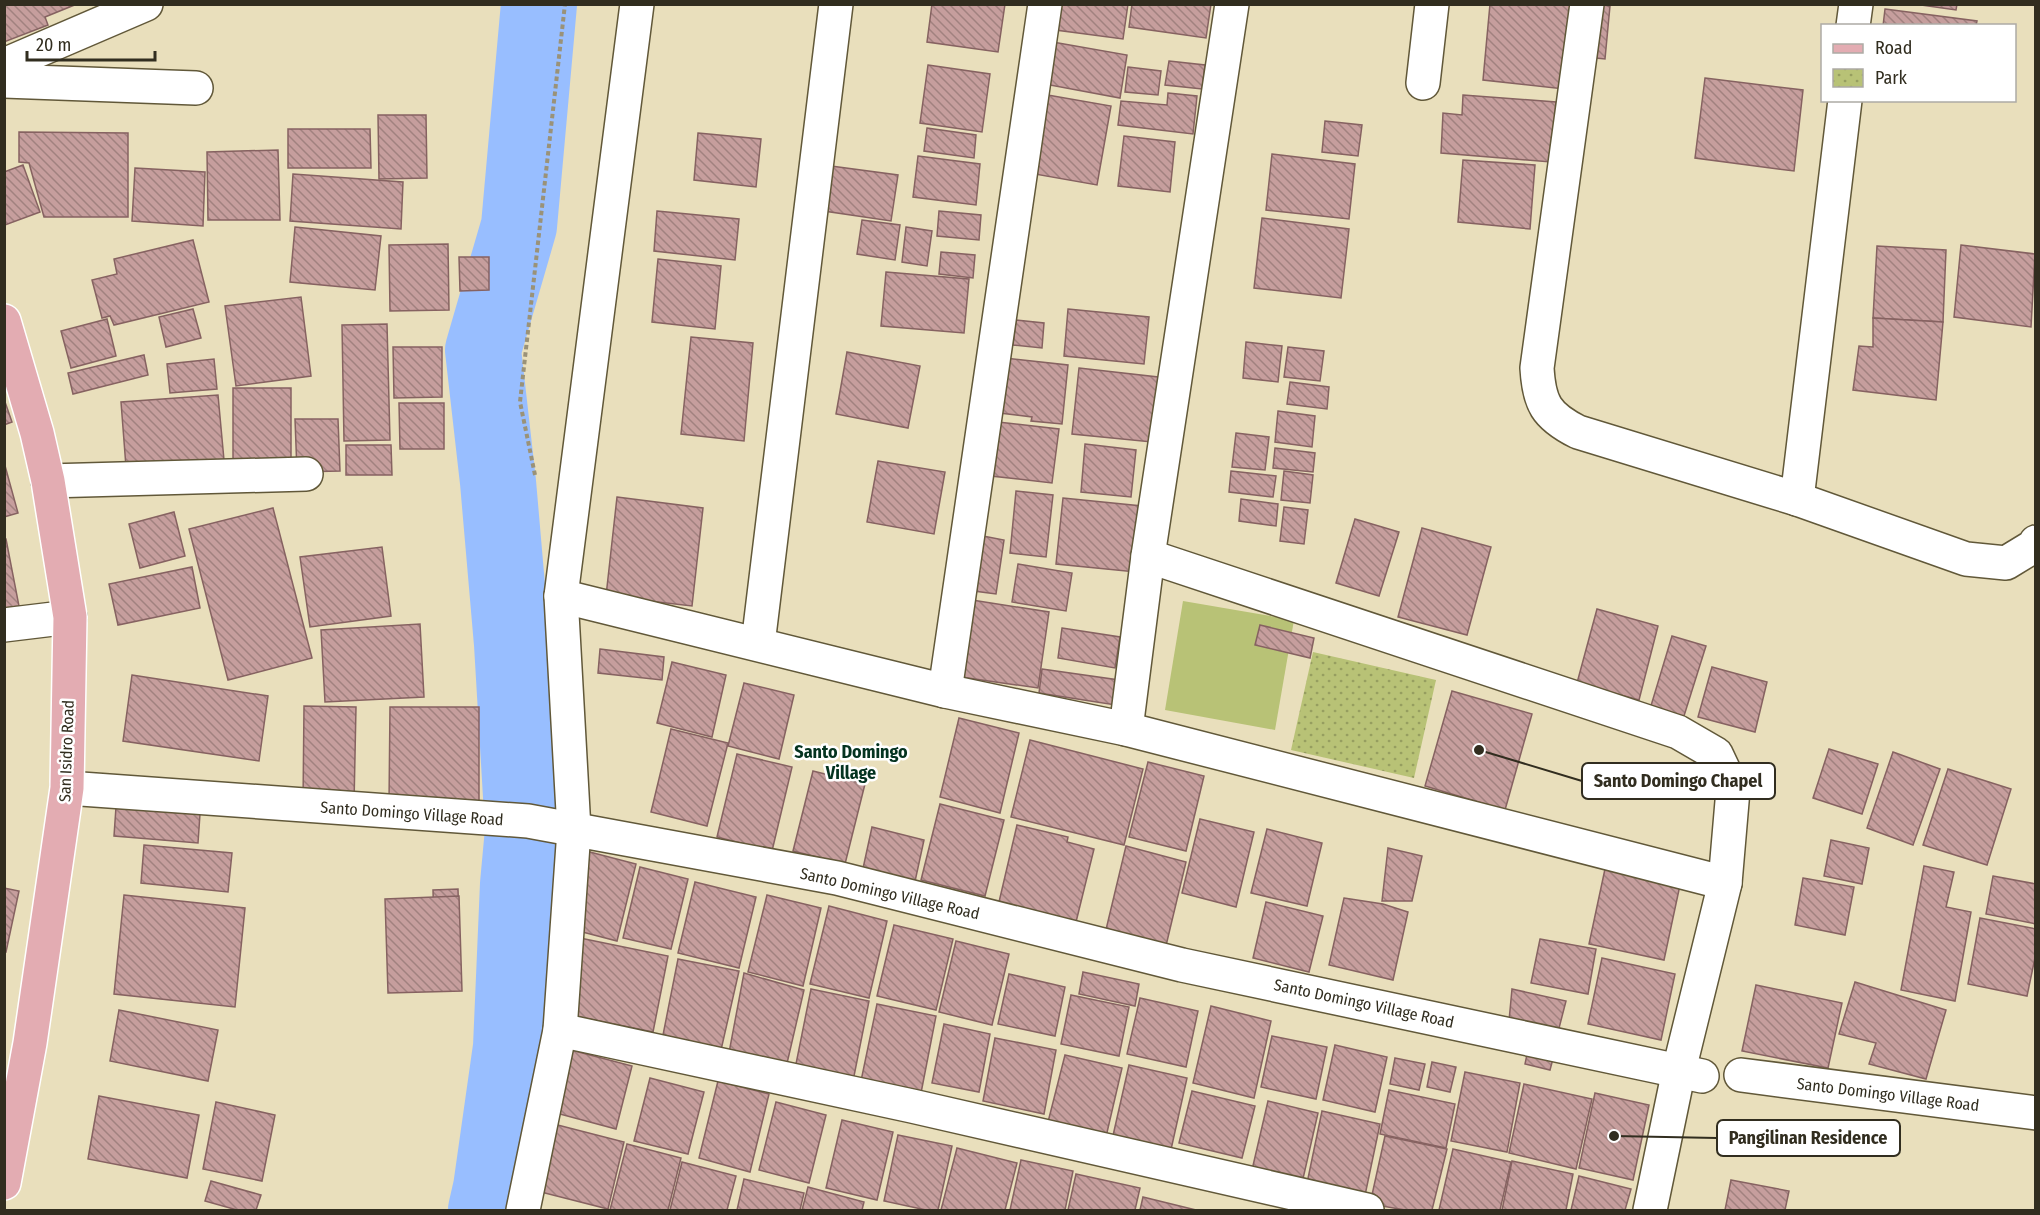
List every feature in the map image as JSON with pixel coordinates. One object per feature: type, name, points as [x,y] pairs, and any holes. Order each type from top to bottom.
[{"type":"main road","name":"San Isidro Road","points":[[4,321],[37,433],[48,481],[70,617],[67,788],[30,1043],[5,1177]]},
{"type":"street","points":[[4,65],[146,4]]},
{"type":"street","points":[[523,1210],[560,1030],[574,830],[561,596],[637,4]]},
{"type":"street","points":[[758,644],[836,4]]},
{"type":"street","points":[[945,691],[1045,4]]},
{"type":"street","points":[[1126,729],[1148,556],[1232,4]]},
{"type":"street","points":[[1423,83],[1432,4]]},
{"type":"street","points":[[1587,4],[1537,368],[1538,388],[1544,404],[1557,422],[1578,432],[1797,499],[1966,559],[2006,562],[2034,546],[2036,542]]},
{"type":"street","points":[[1853,24],[1856,4]]},
{"type":"street","points":[[4,81],[196,87]]},
{"type":"street","points":[[1797,499],[1845,102]]},
{"type":"street","points":[[48,481],[306,474]]},
{"type":"street","points":[[1148,556],[1678,732],[1716,754],[1733,790],[1725,883],[1691,1073],[1650,1210]]},
{"type":"street","points":[[561,596],[945,691],[1126,729],[1725,883]]},
{"type":"street","points":[[4,625],[70,617]]},
{"type":"street","name":"Santo Domingo Village Road","points":[[67,788],[528,821],[837,878],[1182,964],[1691,1073]]},
{"type":"street","points":[[560,1030],[912,1106],[1367,1210]]},
{"type":"street","name":"Santo Domingo Village Road","points":[[1741,1075],[2036,1113]]},
{"type":"path","points":[[537,482],[520,402],[565,4]]},
{"type":"green space","points":[[1183,601],[1294,620],[1275,730],[1165,710]]},
{"type":"green space","points":[[1313,652],[1436,680],[1414,778],[1291,750]]},
{"type":"building","points":[[4,4],[77,4],[45,17],[48,25],[4,42]]},
{"type":"building","points":[[932,4],[1005,4],[998,52],[927,42]]},
{"type":"building","points":[[1051,4],[1128,4],[1123,39],[1048,29]]},
{"type":"building","points":[[1132,4],[1211,4],[1206,38],[1129,27]]},
{"type":"building","points":[[1490,4],[1574,4],[1573,90],[1483,80]]},
{"type":"building","points":[[1597,4],[1610,6],[1605,59],[1586,57]]},
{"type":"building","points":[[1914,4],[1957,4],[1956,10]]},
{"type":"building","points":[[1885,9],[1977,21],[1976,24],[1883,24]]},
{"type":"building","points":[[1047,41],[1127,55],[1120,98],[1039,83]]},
{"type":"building","points":[[1169,61],[1205,65],[1202,89],[1165,85]]},
{"type":"building","points":[[928,65],[990,74],[982,132],[920,123]]},
{"type":"building","points":[[1128,67],[1161,71],[1158,95],[1125,92]]},
{"type":"building","points":[[1705,78],[1803,90],[1794,171],[1695,158]]},
{"type":"building","points":[[1168,93],[1197,96],[1193,134],[1118,125],[1121,101],[1167,105]]},
{"type":"building","points":[[1042,94],[1111,106],[1097,185],[1029,173]]},
{"type":"building","points":[[1463,95],[1556,102],[1551,162],[1441,153],[1443,113],[1462,115]]},
{"type":"building","points":[[378,115],[426,115],[427,178],[379,179]]},
{"type":"building","points":[[1325,121],[1362,125],[1358,156],[1322,152]]},
{"type":"building","points":[[927,128],[976,135],[974,158],[924,151]]},
{"type":"building","points":[[288,129],[370,129],[371,168],[288,168]]},
{"type":"building","points":[[19,132],[128,133],[128,217],[44,217],[29,163],[19,162]]},
{"type":"building","points":[[698,133],[761,139],[756,187],[694,180]]},
{"type":"building","points":[[1124,136],[1175,142],[1170,192],[1118,186]]},
{"type":"building","points":[[278,150],[280,220],[208,220],[207,152]]},
{"type":"building","points":[[1272,154],[1355,164],[1349,219],[1266,210]]},
{"type":"building","points":[[918,156],[980,164],[976,205],[913,197]]},
{"type":"building","points":[[1463,160],[1535,165],[1530,229],[1458,222]]},
{"type":"building","points":[[23,165],[40,212],[5,225],[4,172]]},
{"type":"building","points":[[831,166],[898,175],[891,221],[824,211]]},
{"type":"building","points":[[135,168],[205,172],[203,226],[132,221]]},
{"type":"building","points":[[293,174],[403,182],[401,229],[290,221]]},
{"type":"building","points":[[657,211],[739,219],[735,260],[654,251]]},
{"type":"building","points":[[939,211],[981,215],[979,240],[937,236]]},
{"type":"building","points":[[1262,218],[1349,229],[1341,298],[1254,288]]},
{"type":"building","points":[[862,220],[900,225],[895,260],[857,254]]},
{"type":"building","points":[[295,227],[381,236],[375,290],[290,282]]},
{"type":"building","points":[[906,227],[932,231],[927,266],[902,262]]},
{"type":"building","points":[[193,240],[209,302],[114,325],[110,316],[102,318],[92,280],[117,274],[114,259]]},
{"type":"building","points":[[448,244],[449,310],[390,311],[389,245]]},
{"type":"building","points":[[1961,245],[2035,254],[2031,327],[1954,317]]},
{"type":"building","points":[[1877,246],[1946,250],[1943,322],[1873,318]]},
{"type":"building","points":[[941,252],[975,255],[973,278],[939,274]]},
{"type":"building","points":[[459,257],[489,257],[489,290],[460,291]]},
{"type":"building","points":[[658,259],[721,266],[715,329],[652,322]]},
{"type":"building","points":[[886,272],[969,279],[964,333],[881,326]]},
{"type":"building","points":[[301,297],[311,376],[236,386],[225,306]]},
{"type":"building","points":[[193,309],[201,338],[166,347],[159,317]]},
{"type":"building","points":[[1068,309],[1149,317],[1144,364],[1064,356]]},
{"type":"building","points":[[1873,318],[1943,322],[1936,400],[1853,390],[1859,346],[1873,347]]},
{"type":"building","points":[[107,319],[116,356],[71,368],[61,331]]},
{"type":"building","points":[[1016,320],[1044,323],[1042,348],[1013,345]]},
{"type":"building","points":[[387,324],[390,440],[344,441],[342,325]]},
{"type":"building","points":[[691,337],[753,343],[744,441],[681,434]]},
{"type":"building","points":[[1246,342],[1282,346],[1278,382],[1243,378]]},
{"type":"building","points":[[393,347],[442,347],[442,397],[394,398]]},
{"type":"building","points":[[1288,347],[1324,351],[1320,381],[1284,377]]},
{"type":"building","points":[[847,352],[920,366],[908,428],[836,414]]},
{"type":"building","points":[[144,355],[148,375],[73,394],[68,373]]},
{"type":"building","points":[[1005,358],[1068,365],[1062,424],[1031,421],[1032,417],[1000,413]]},
{"type":"building","points":[[214,359],[217,389],[170,393],[167,364]]},
{"type":"building","points":[[1079,368],[1158,377],[1152,442],[1072,434]]},
{"type":"building","points":[[1290,382],[1329,387],[1327,409],[1287,404]]},
{"type":"building","points":[[233,388],[291,388],[291,466],[233,467]]},
{"type":"building","points":[[218,395],[224,460],[126,467],[121,402]]},
{"type":"building","points":[[4,399],[12,422],[4,425]]},
{"type":"building","points":[[399,403],[444,403],[444,449],[400,449]]},
{"type":"building","points":[[1278,411],[1315,416],[1312,447],[1275,442]]},
{"type":"building","points":[[295,419],[338,419],[340,471],[297,472]]},
{"type":"building","points":[[998,422],[1059,429],[1052,483],[991,476]]},
{"type":"building","points":[[1236,433],[1269,437],[1265,470],[1232,467]]},
{"type":"building","points":[[1085,444],[1136,450],[1131,497],[1081,492]]},
{"type":"building","points":[[346,445],[391,445],[392,475],[346,475]]},
{"type":"building","points":[[1275,448],[1315,453],[1313,472],[1273,468]]},
{"type":"building","points":[[878,461],[945,472],[934,534],[867,522]]},
{"type":"building","points":[[4,462],[18,513],[4,517]]},
{"type":"building","points":[[1231,471],[1276,476],[1273,497],[1229,492]]},
{"type":"building","points":[[1284,471],[1313,475],[1310,503],[1281,500]]},
{"type":"building","points":[[1016,491],[1053,495],[1046,557],[1010,553]]},
{"type":"building","points":[[617,497],[703,508],[692,606],[606,596]]},
{"type":"building","points":[[1063,498],[1142,506],[1136,572],[1056,564]]},
{"type":"building","points":[[1241,499],[1278,504],[1276,526],[1239,521]]},
{"type":"building","points":[[1284,507],[1308,510],[1304,544],[1280,541]]},
{"type":"building","points":[[273,508],[312,658],[228,680],[189,529]]},
{"type":"building","points":[[174,512],[185,556],[140,568],[129,524]]},
{"type":"building","points":[[1355,519],[1399,532],[1379,596],[1336,583]]},
{"type":"building","points":[[1422,528],[1491,547],[1467,635],[1398,617]]},
{"type":"building","points":[[983,536],[1004,540],[996,594],[974,591]]},
{"type":"building","points":[[4,539],[6,539],[19,606],[4,608]]},
{"type":"building","points":[[382,547],[391,616],[310,627],[300,557]]},
{"type":"building","points":[[1018,564],[1072,573],[1066,611],[1012,602]]},
{"type":"building","points":[[192,567],[200,608],[118,625],[109,584]]},
{"type":"building","points":[[972,600],[1049,612],[1038,688],[961,677]]},
{"type":"building","points":[[1597,609],[1658,626],[1639,700],[1577,683]]},
{"type":"building","points":[[420,624],[424,697],[325,702],[321,630]]},
{"type":"building","points":[[1260,625],[1314,638],[1310,658],[1255,645]]},
{"type":"building","points":[[1062,628],[1120,637],[1115,668],[1058,658]]},
{"type":"building","points":[[1672,636],[1706,646],[1683,719],[1650,709]]},
{"type":"building","points":[[600,649],[664,657],[662,680],[598,673]]},
{"type":"building","points":[[672,662],[726,675],[712,737],[657,723]]},
{"type":"building","points":[[1712,667],[1767,682],[1755,732],[1698,717]]},
{"type":"building","points":[[1042,669],[1126,681],[1122,706],[1039,693]]},
{"type":"building","points":[[132,675],[268,696],[259,761],[123,741]]},
{"type":"building","points":[[744,683],[794,695],[779,759],[728,746]]},
{"type":"building","points":[[1452,691],[1532,714],[1505,810],[1425,786]]},
{"type":"building","points":[[304,706],[356,707],[354,804],[303,803]]},
{"type":"building","points":[[390,707],[479,707],[479,803],[389,803]]},
{"type":"building","points":[[959,718],[1019,733],[1000,813],[940,797]]},
{"type":"building","points":[[671,729],[728,743],[707,826],[651,812]]},
{"type":"building","points":[[1030,740],[1143,769],[1124,845],[1011,817]]},
{"type":"building","points":[[1829,749],[1878,764],[1862,814],[1813,798]]},
{"type":"building","points":[[1893,752],[1940,769],[1913,845],[1867,828]]},
{"type":"building","points":[[737,754],[792,767],[772,851],[717,837]]},
{"type":"building","points":[[1148,762],[1204,776],[1186,851],[1129,837]]},
{"type":"building","points":[[1948,769],[2011,789],[1987,865],[1923,845]]},
{"type":"building","points":[[813,771],[865,784],[845,864],[793,851]]},
{"type":"building","points":[[940,804],[1004,820],[985,896],[921,880]]},
{"type":"building","points":[[116,807],[200,814],[198,843],[114,836]]},
{"type":"building","points":[[1200,819],[1254,832],[1236,907],[1182,893]]},
{"type":"building","points":[[1017,825],[1068,837],[1067,842],[1094,849],[1076,922],[999,902]]},
{"type":"building","points":[[872,827],[924,840],[914,886],[862,873]]},
{"type":"building","points":[[1267,829],[1322,843],[1307,906],[1251,893]]},
{"type":"building","points":[[1831,840],[1869,848],[1862,884],[1824,876]]},
{"type":"building","points":[[144,845],[232,853],[228,892],[141,883]]},
{"type":"building","points":[[1126,846],[1186,862],[1164,954],[1104,938]]},
{"type":"building","points":[[1388,848],[1422,856],[1412,901],[1382,901]]},
{"type":"building","points":[[586,851],[636,864],[617,941],[567,928]]},
{"type":"building","points":[[1924,866],[1954,872],[1946,907],[1971,912],[1955,1001],[1901,990]]},
{"type":"building","points":[[640,867],[688,879],[671,949],[623,938]]},
{"type":"building","points":[[1605,869],[1680,885],[1664,960],[1589,944]]},
{"type":"building","points":[[1993,876],[2036,884],[2036,924],[1986,914]]},
{"type":"building","points":[[1803,878],[1854,887],[1845,935],[1795,925]]},
{"type":"building","points":[[695,882],[756,897],[739,968],[678,953]]},
{"type":"building","points":[[4,888],[19,891],[6,952],[4,951]]},
{"type":"building","points":[[458,889],[459,926],[434,926],[433,890]]},
{"type":"building","points":[[124,895],[245,908],[235,1007],[114,994]]},
{"type":"building","points":[[767,895],[821,908],[803,986],[748,972]]},
{"type":"building","points":[[459,896],[462,991],[388,993],[385,899]]},
{"type":"building","points":[[1344,898],[1383,904],[1408,912],[1393,980],[1329,965]]},
{"type":"building","points":[[1266,902],[1323,916],[1309,972],[1253,958]]},
{"type":"building","points":[[829,906],[887,921],[869,998],[810,984]]},
{"type":"building","points":[[1980,918],[2036,929],[2036,953],[2027,996],[1968,984]]},
{"type":"building","points":[[894,925],[953,939],[936,1010],[877,996]]},
{"type":"building","points":[[580,938],[668,956],[653,1032],[565,1014]]},
{"type":"building","points":[[1540,939],[1596,949],[1588,994],[1531,983]]},
{"type":"building","points":[[956,941],[1009,954],[992,1025],[939,1012]]},
{"type":"building","points":[[1602,958],[1675,974],[1661,1040],[1588,1024]]},
{"type":"building","points":[[678,959],[739,971],[721,1050],[663,1035]]},
{"type":"building","points":[[1083,972],[1139,984],[1135,1006],[1079,994]]},
{"type":"building","points":[[744,973],[804,990],[785,1072],[728,1058]]},
{"type":"building","points":[[1009,974],[1065,987],[1055,1036],[998,1024]]},
{"type":"building","points":[[1855,982],[1946,1010],[1926,1079],[1869,1064],[1876,1043],[1839,1034]]},
{"type":"building","points":[[1756,985],[1842,1003],[1828,1068],[1742,1051]]},
{"type":"building","points":[[811,989],[869,1001],[853,1081],[795,1069]]},
{"type":"building","points":[[1512,989],[1566,1001],[1558,1032],[1509,1021]]},
{"type":"building","points":[[1071,995],[1129,1007],[1119,1056],[1061,1044]]},
{"type":"building","points":[[1140,998],[1198,1011],[1186,1067],[1127,1054]]},
{"type":"building","points":[[877,1004],[936,1016],[921,1093],[861,1081]]},
{"type":"building","points":[[1211,1006],[1271,1021],[1254,1098],[1193,1083]]},
{"type":"building","points":[[119,1010],[218,1030],[208,1081],[110,1061]]},
{"type":"building","points":[[944,1024],[990,1034],[979,1092],[932,1083]]},
{"type":"building","points":[[1272,1036],[1327,1047],[1316,1099],[1261,1087]]},
{"type":"building","points":[[995,1038],[1056,1050],[1044,1114],[983,1101]]},
{"type":"building","points":[[1335,1045],[1387,1057],[1375,1112],[1323,1100]]},
{"type":"building","points":[[1529,1045],[1555,1051],[1550,1070],[1525,1064]]},
{"type":"building","points":[[571,1050],[632,1066],[616,1129],[556,1113]]},
{"type":"building","points":[[1065,1055],[1122,1068],[1105,1141],[1047,1126]]},
{"type":"building","points":[[1395,1058],[1425,1064],[1419,1090],[1390,1084]]},
{"type":"building","points":[[1432,1062],[1456,1067],[1450,1092],[1427,1087]]},
{"type":"building","points":[[1129,1065],[1187,1078],[1170,1154],[1112,1140]]},
{"type":"building","points":[[1465,1072],[1520,1083],[1507,1152],[1451,1141]]},
{"type":"building","points":[[650,1078],[704,1092],[688,1154],[634,1141]]},
{"type":"building","points":[[718,1081],[769,1094],[750,1172],[699,1158]]},
{"type":"building","points":[[1524,1084],[1592,1099],[1576,1169],[1509,1153]]},
{"type":"building","points":[[1389,1090],[1455,1104],[1446,1148],[1380,1134]]},
{"type":"building","points":[[1192,1091],[1255,1106],[1242,1158],[1179,1143]]},
{"type":"building","points":[[1595,1093],[1649,1105],[1633,1180],[1579,1168]]},
{"type":"building","points":[[99,1096],[199,1115],[187,1178],[88,1159]]},
{"type":"building","points":[[1268,1101],[1318,1113],[1302,1183],[1252,1170]]},
{"type":"building","points":[[216,1102],[275,1115],[262,1181],[203,1169]]},
{"type":"building","points":[[776,1102],[826,1115],[809,1183],[759,1170]]},
{"type":"building","points":[[1322,1111],[1380,1124],[1364,1200],[1306,1188]]},
{"type":"building","points":[[842,1120],[893,1132],[877,1200],[826,1188]]},
{"type":"building","points":[[546,1122],[624,1142],[608,1209],[529,1189]]},
{"type":"building","points":[[898,1135],[952,1146],[938,1210],[926,1210],[884,1201]]},
{"type":"building","points":[[1385,1136],[1447,1149],[1432,1210],[1405,1210],[1370,1204]]},
{"type":"building","points":[[627,1144],[681,1158],[668,1210],[610,1210]]},
{"type":"building","points":[[957,1148],[1017,1163],[1005,1210],[941,1210]]},
{"type":"building","points":[[1453,1149],[1511,1162],[1500,1210],[1439,1210]]},
{"type":"building","points":[[1021,1160],[1073,1171],[1065,1210],[1010,1210]]},
{"type":"building","points":[[1512,1161],[1573,1174],[1566,1210],[1502,1210]]},
{"type":"building","points":[[682,1162],[736,1176],[727,1210],[670,1210]]},
{"type":"building","points":[[1076,1174],[1140,1188],[1135,1210],[1068,1210]]},
{"type":"building","points":[[1579,1176],[1631,1189],[1625,1210],[1571,1210]]},
{"type":"building","points":[[744,1179],[804,1193],[800,1210],[737,1210]]},
{"type":"building","points":[[1731,1180],[1789,1191],[1785,1210],[1725,1210]]},
{"type":"building","points":[[211,1181],[261,1195],[256,1210],[237,1210],[205,1201]]},
{"type":"building","points":[[808,1187],[864,1202],[862,1210],[802,1210]]},
{"type":"building","points":[[1143,1197],[1196,1210],[1140,1210]]},
{"type":"waterway","points":[[486,1210],[511,1047],[518,884],[523,830],[512,644],[498,482],[483,350],[519,226],[539,4]]},
{"type":"place","name":"Santo Domingo Chapel","points":[[1479,750]]},
{"type":"place","name":"Pangilinan Residence","points":[[1614,1136]]},
{"type":"district","name":"Santo Domingo Village","points":[[851,762]]}]
